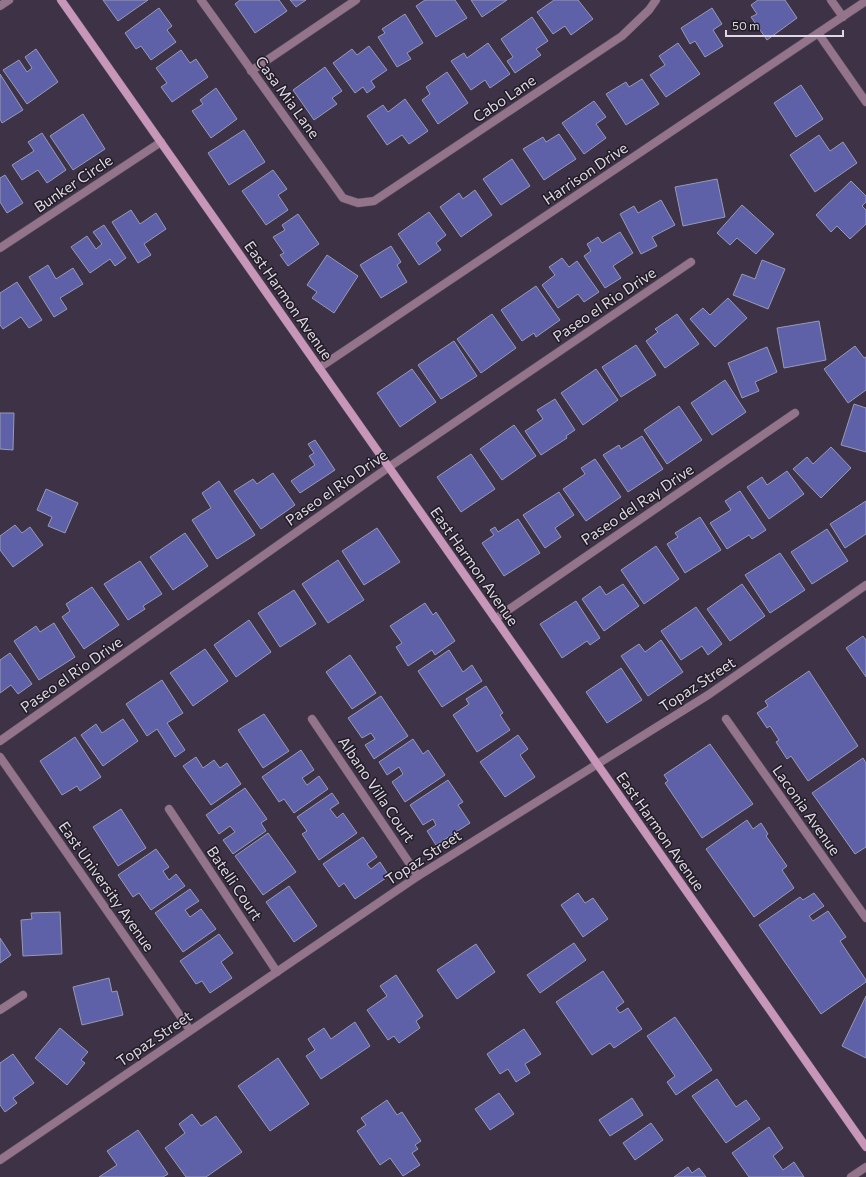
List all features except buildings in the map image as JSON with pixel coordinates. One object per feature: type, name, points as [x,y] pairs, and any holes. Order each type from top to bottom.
[{"type":"main road","name":"East Harmon Avenue","points":[[61,0],[866,1147]]},
{"type":"street","points":[[0,6],[9,0]]},
{"type":"street","name":"Casa Mia Lane","points":[[201,0],[343,198],[358,203]]},
{"type":"street","points":[[251,71],[356,0]]},
{"type":"street","name":"Cabo Lane","points":[[358,203],[374,201],[622,36],[649,10],[656,0]]},
{"type":"street","points":[[831,0],[843,17]]},
{"type":"street","name":"Harrison Drive","points":[[319,368],[866,1]]},
{"type":"street","points":[[818,33],[866,102]]},
{"type":"street","name":"Bunker Circle","points":[[0,248],[161,142]]},
{"type":"street","name":"Paseo el Rio Drive","points":[[0,741],[389,467],[692,262]]},
{"type":"street","name":"Paseo del Ray Drive","points":[[495,619],[795,413]]},
{"type":"street","name":"Topaz Street","points":[[0,1160],[418,876],[708,696],[866,585]]},
{"type":"street","name":"Albano Villa Court","points":[[312,719],[418,876]]},
{"type":"street","name":"Laconia Avenue","points":[[726,719],[866,918]]},
{"type":"street","name":"East University Avenue","points":[[0,757],[190,1030]]},
{"type":"street","name":"Batelli Court","points":[[169,809],[277,972]]},
{"type":"street","points":[[0,1010],[23,995]]},
{"type":"street","points":[[851,1177],[866,1167]]}]
